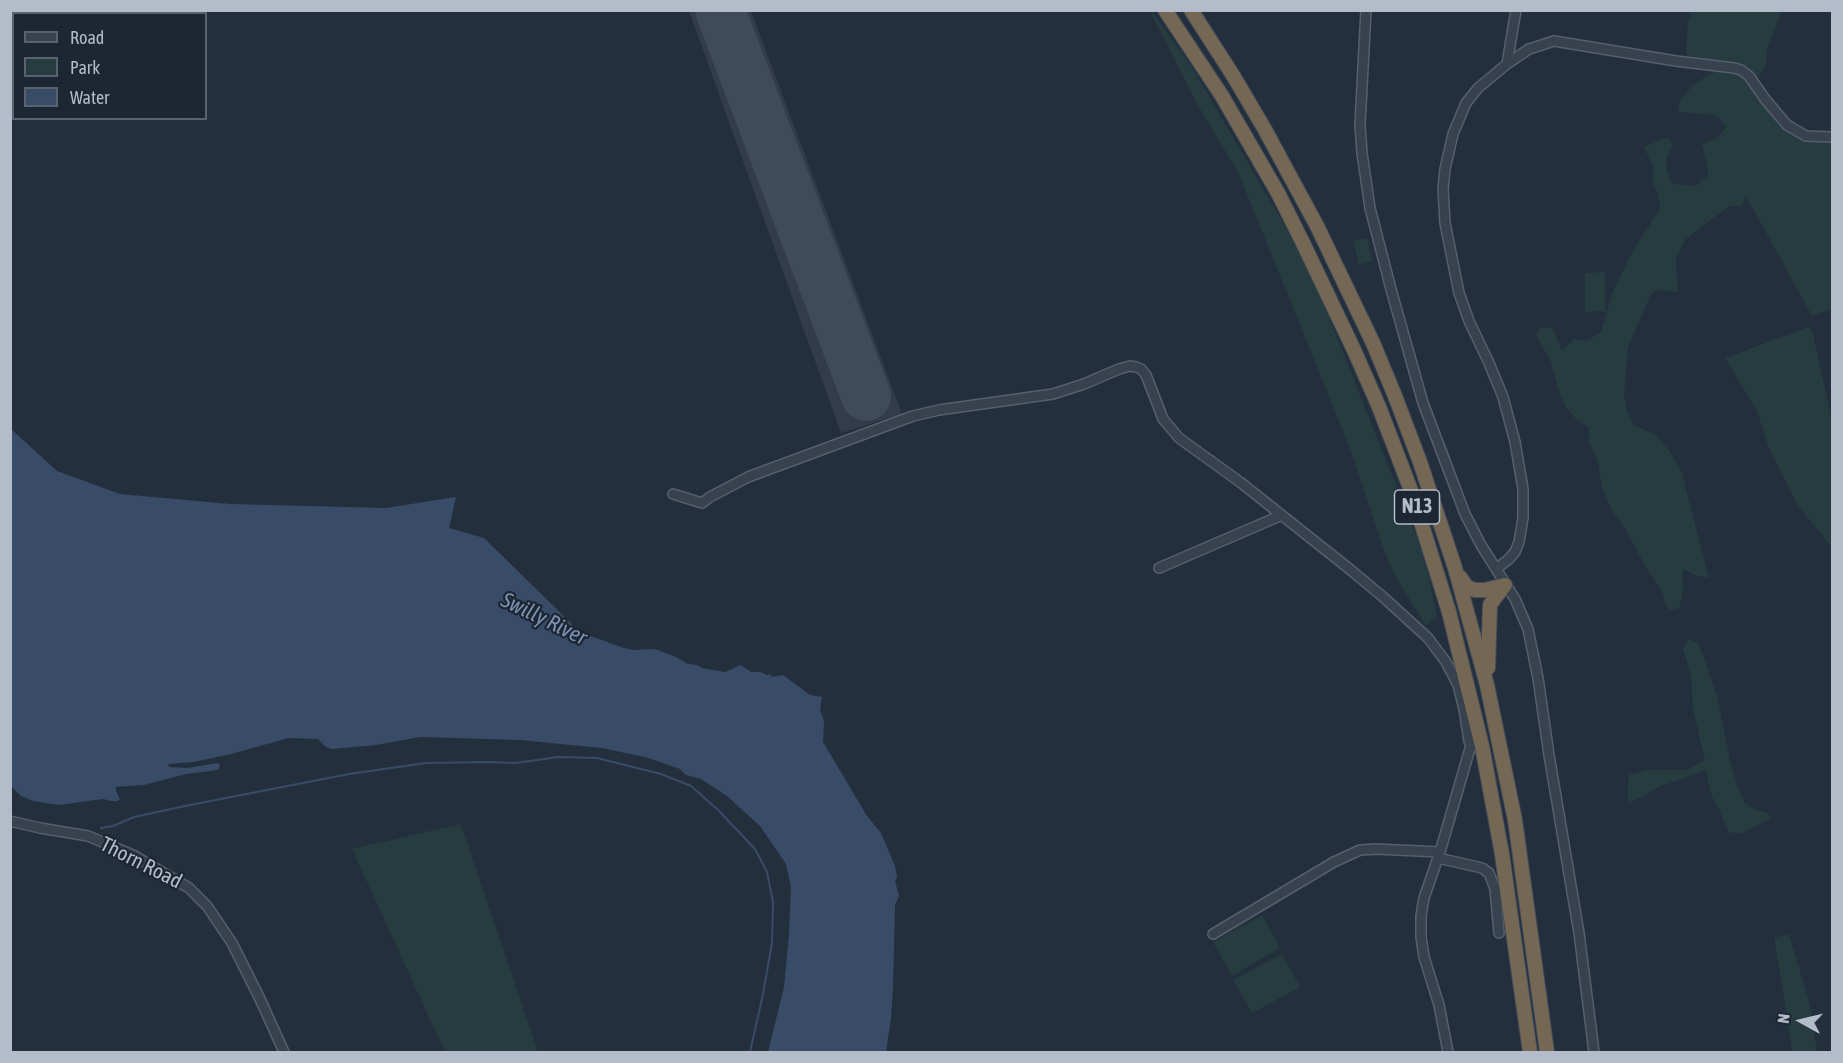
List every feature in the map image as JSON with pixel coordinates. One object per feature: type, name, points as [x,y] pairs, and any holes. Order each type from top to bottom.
[{"type":"highway","name":"N13","points":[[1165,10],[1222,96],[1278,194],[1354,350],[1412,493],[1432,552],[1457,642],[1476,745],[1502,854],[1530,1053]]},
{"type":"highway","name":"N13","points":[[1191,10],[1234,77],[1292,177],[1346,284],[1395,396],[1455,568],[1487,685],[1515,820],[1547,1053]]},
{"type":"highway","points":[[1455,568],[1464,583],[1471,589],[1479,591],[1505,585]]},
{"type":"highway","points":[[1487,685],[1490,605],[1505,585]]},
{"type":"street","points":[[1366,10],[1360,126],[1370,208],[1423,403],[1465,514],[1524,616],[1538,678],[1579,933],[1594,1053]]},
{"type":"street","points":[[1507,64],[1516,10]]},
{"type":"street","points":[[1496,569],[1515,552],[1519,542],[1523,518],[1523,489],[1503,397],[1459,293],[1445,223],[1443,189],[1445,169],[1453,134],[1466,103],[1487,80],[1507,64],[1529,49],[1554,41],[1741,70],[1749,76],[1787,125],[1806,136],[1833,137]]},
{"type":"street","points":[[674,494],[702,503],[748,477],[913,416],[939,410],[1053,394],[1119,369],[1130,366],[1141,369],[1146,375],[1163,419],[1174,433],[1282,514],[1382,596],[1437,649],[1458,685],[1469,741],[1476,745],[1425,898],[1420,937],[1441,1013],[1448,1053]]},
{"type":"street","points":[[1159,568],[1282,514]]},
{"type":"street","name":"Thorn Road","points":[[10,821],[88,836],[133,855],[189,888],[207,906],[232,943],[261,999],[284,1053]]},
{"type":"street","points":[[1213,934],[1334,862],[1360,850],[1376,849],[1439,855],[1482,868],[1489,873],[1495,889],[1499,933]]},
{"type":"shaded area","points":[[689,11],[751,11],[902,414],[841,433]]},
{"type":"green space","points":[[1150,11],[1193,69],[1309,267],[1419,543],[1437,617],[1426,626],[1393,572],[1351,451],[1238,172],[1196,102]]},
{"type":"green space","points":[[1692,11],[1784,11],[1781,12],[1767,49],[1766,65],[1757,80],[1746,68],[1717,60],[1697,61],[1690,58],[1686,52],[1688,21]]},
{"type":"green space","points":[[1714,71],[1737,73],[1746,80],[1780,127],[1801,139],[1821,143],[1832,142],[1832,309],[1812,316],[1746,196],[1742,206],[1730,206],[1686,239],[1676,260],[1678,292],[1657,290],[1650,296],[1628,348],[1624,397],[1628,414],[1634,425],[1655,434],[1681,470],[1709,578],[1695,575],[1684,569],[1679,608],[1670,610],[1665,604],[1662,591],[1645,566],[1624,526],[1612,511],[1603,491],[1597,459],[1589,443],[1589,428],[1575,418],[1566,407],[1550,360],[1536,335],[1540,327],[1552,328],[1562,350],[1574,339],[1588,340],[1601,332],[1612,294],[1622,273],[1635,247],[1660,209],[1658,194],[1653,182],[1653,167],[1644,147],[1668,137],[1673,146],[1667,156],[1666,169],[1672,184],[1696,186],[1709,174],[1702,144],[1716,139],[1727,126],[1715,115],[1678,112],[1680,100],[1692,86]]},
{"type":"green space","points":[[1367,238],[1373,261],[1359,265],[1353,241]]},
{"type":"green space","points":[[1605,272],[1605,311],[1585,312],[1585,273]]},
{"type":"green space","points":[[1808,327],[1813,334],[1832,421],[1832,548],[1797,504],[1769,448],[1757,411],[1725,358]]},
{"type":"green space","points":[[1688,639],[1698,643],[1718,699],[1738,789],[1745,803],[1754,809],[1768,813],[1770,819],[1740,834],[1729,832],[1712,797],[1706,770],[1659,787],[1630,803],[1627,796],[1629,775],[1648,770],[1687,770],[1705,760],[1693,710],[1691,676],[1683,648]]},
{"type":"green space","points":[[461,824],[538,1052],[445,1052],[352,849]]},
{"type":"green space","points":[[1262,915],[1280,948],[1232,976],[1213,942]]},
{"type":"green space","points":[[1789,934],[1810,1005],[1817,1052],[1792,1052],[1774,938]]},
{"type":"green space","points":[[1282,954],[1300,987],[1252,1013],[1233,980]]},
{"type":"water","name":"Swilly River","points":[[11,429],[57,471],[120,494],[230,504],[386,508],[456,497],[449,528],[484,538],[578,630],[624,648],[655,649],[702,668],[725,672],[741,665],[751,672],[770,674],[772,677],[783,675],[810,695],[822,697],[820,710],[824,721],[823,742],[867,816],[881,833],[895,866],[897,877],[895,881],[899,896],[895,905],[893,987],[886,1052],[768,1052],[784,987],[791,887],[786,864],[760,826],[727,796],[701,779],[686,775],[680,769],[649,758],[602,748],[520,740],[420,737],[376,745],[332,749],[326,747],[318,739],[289,738],[194,762],[168,764],[169,767],[188,768],[217,763],[220,765],[218,770],[186,774],[144,785],[116,787],[120,799],[117,801],[103,799],[59,805],[33,801],[21,796],[10,785]]},
{"type":"waterway","points":[[101,828],[113,826],[134,817],[185,806],[349,774],[426,763],[516,763],[558,757],[597,758],[661,774],[691,786],[718,810],[755,849],[767,872],[773,902],[772,943],[750,1052]]},
{"type":"runway","points":[[720,10],[866,396]]}]
